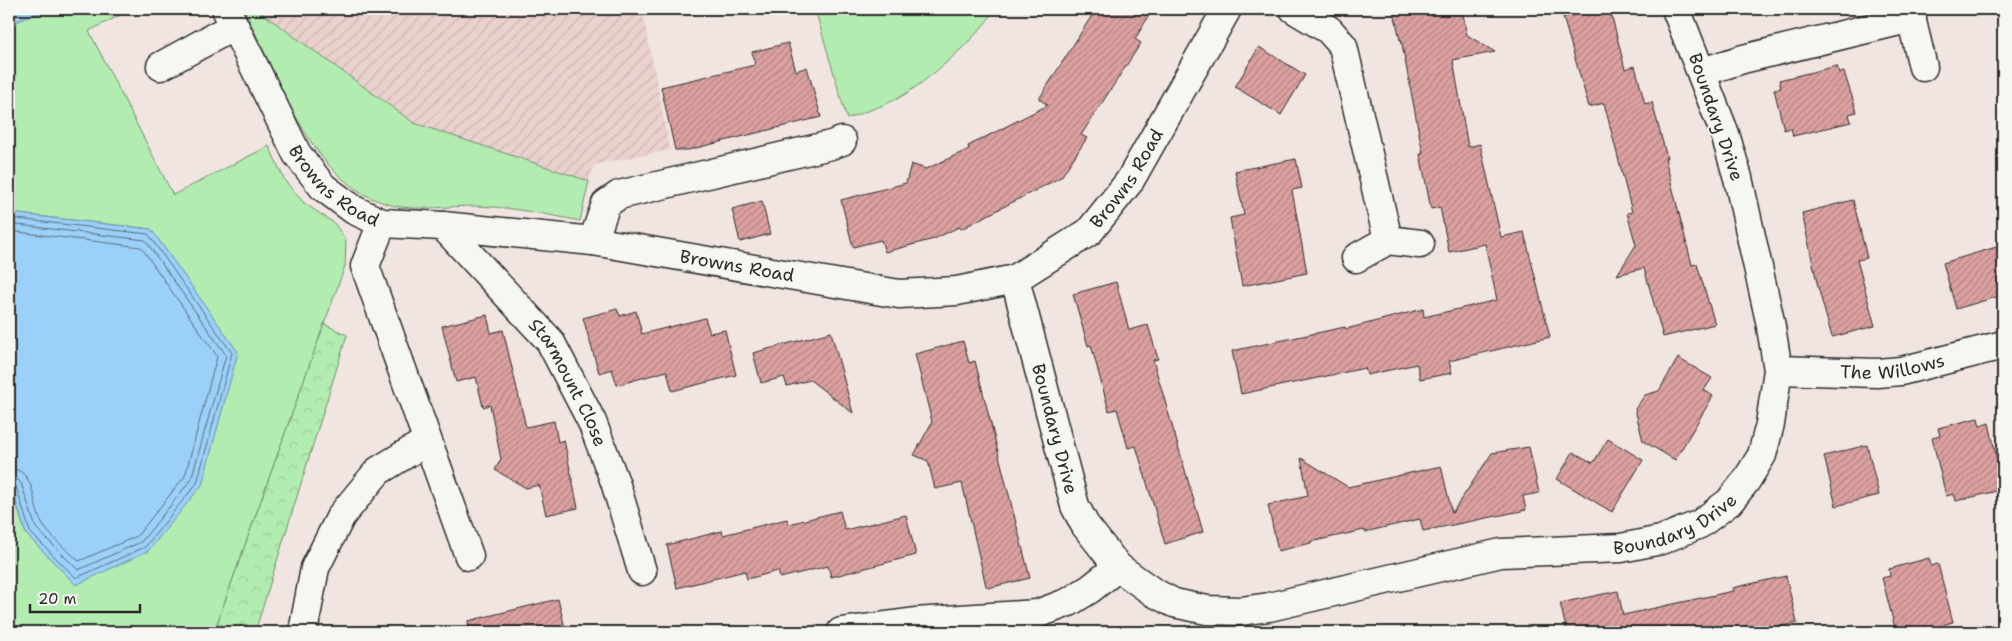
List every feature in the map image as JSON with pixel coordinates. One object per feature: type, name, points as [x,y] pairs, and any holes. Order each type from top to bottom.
[{"type":"street","name":"Browns Road","points":[[230,17],[297,154],[323,187],[354,210],[382,223],[442,226],[593,241],[899,294],[956,291],[1015,279],[1089,232],[1129,182],[1227,9]]},
{"type":"street","points":[[1294,9],[1329,30],[1343,46],[1388,240]]},
{"type":"street","name":"Boundary Drive","points":[[1015,279],[1075,506],[1085,525],[1118,567],[1153,592],[1174,603],[1207,610],[1241,611],[1269,607],[1500,553],[1621,548],[1661,540],[1700,524],[1729,502],[1746,480],[1762,455],[1770,424],[1778,370],[1770,321],[1738,178],[1725,134],[1676,9]]},
{"type":"street","points":[[1702,72],[1742,59],[1910,13],[1923,67]]},
{"type":"street","points":[[160,66],[230,17]]},
{"type":"street","points":[[593,241],[606,204],[619,195],[842,141]]},
{"type":"street","points":[[382,223],[365,266],[469,556]]},
{"type":"street","name":"Starmount Close","points":[[442,226],[550,341],[592,422],[616,482],[642,571]]},
{"type":"street","points":[[1356,258],[1388,240],[1420,244]]},
{"type":"street","name":"The Willows","points":[[1778,370],[1877,373],[1901,371],[2003,345]]},
{"type":"street","points":[[303,632],[315,568],[341,516],[378,471],[427,441]]},
{"type":"street","points":[[841,632],[945,626],[1037,614],[1069,602],[1090,589],[1118,567]]},
{"type":"shaded area","points":[[256,9],[642,9],[670,150],[594,165],[589,181],[414,123]]},
{"type":"green space","points":[[51,9],[132,9],[89,31],[173,195],[269,146],[285,181],[304,203],[334,223],[346,240],[345,266],[214,632],[9,632],[9,480],[26,534],[151,229],[9,213],[9,24]]},
{"type":"green space","points":[[244,9],[256,9],[414,123],[589,181],[580,221],[501,208],[475,206],[425,208],[395,206],[373,199],[354,188],[337,174],[310,140],[288,101]]},
{"type":"green space","points":[[815,9],[995,9],[987,21],[951,59],[922,82],[885,105],[847,119]]},
{"type":"green space","points":[[324,324],[347,335],[255,632],[214,632]]},
{"type":"water","points":[[9,9],[51,9],[9,24]]},
{"type":"water","points":[[9,213],[151,229],[238,352],[202,485],[148,551],[76,585],[26,534],[9,480]]},
{"type":"building","points":[[1096,9],[1153,9],[1135,39],[1141,43],[1081,135],[1087,138],[1061,177],[961,229],[959,227],[934,239],[885,252],[881,240],[853,247],[841,200],[906,183],[911,164],[926,169],[969,149],[968,146],[1048,105],[1039,99]]},
{"type":"building","points":[[1410,9],[1462,9],[1467,35],[1495,52],[1453,60],[1468,147],[1480,144],[1501,237],[1524,232],[1550,337],[1449,361],[1452,373],[1420,379],[1417,364],[1367,375],[1365,368],[1241,394],[1232,351],[1345,327],[1346,329],[1423,309],[1424,317],[1497,300],[1485,244],[1449,252],[1440,207],[1431,209],[1420,154],[1423,154],[1394,12]]},
{"type":"building","points":[[1597,9],[1610,9],[1625,69],[1635,66],[1645,104],[1652,102],[1692,265],[1697,264],[1715,324],[1663,337],[1644,268],[1617,275],[1636,245],[1627,213],[1632,212],[1604,103],[1589,107],[1563,17]]},
{"type":"building","points":[[788,43],[796,71],[807,67],[821,117],[688,150],[675,150],[661,87],[755,65],[752,52]]},
{"type":"building","points":[[1259,47],[1305,75],[1281,115],[1235,87]]},
{"type":"building","points":[[1837,66],[1839,73],[1844,72],[1857,112],[1849,114],[1851,122],[1793,136],[1791,128],[1784,130],[1774,89],[1781,88],[1779,80]]},
{"type":"building","points":[[1296,159],[1302,188],[1292,190],[1307,273],[1242,286],[1230,218],[1244,215],[1235,171]]},
{"type":"building","points":[[1853,200],[1867,258],[1857,260],[1875,326],[1832,337],[1818,287],[1802,213]]},
{"type":"building","points":[[762,201],[770,234],[740,242],[732,209]]},
{"type":"building","points":[[2003,245],[2003,295],[1956,309],[1943,263]]},
{"type":"building","points":[[1116,282],[1129,330],[1148,325],[1158,359],[1153,360],[1203,532],[1165,544],[1136,446],[1128,448],[1117,409],[1109,411],[1091,345],[1088,346],[1073,294]]},
{"type":"building","points":[[617,309],[620,316],[636,311],[642,334],[705,318],[710,333],[725,330],[736,375],[672,391],[667,371],[617,385],[612,369],[599,373],[583,318]]},
{"type":"building","points":[[487,315],[491,333],[503,330],[526,427],[554,421],[558,442],[564,440],[578,508],[546,515],[539,485],[526,488],[495,470],[501,459],[490,405],[483,407],[476,377],[456,382],[442,326]]},
{"type":"building","points":[[831,332],[853,413],[810,380],[787,386],[784,377],[761,383],[753,353]]},
{"type":"building","points":[[963,341],[969,363],[975,361],[1030,578],[988,588],[962,483],[935,489],[928,461],[914,455],[932,422],[915,354]]},
{"type":"building","points":[[1678,358],[1712,378],[1704,390],[1713,396],[1675,460],[1643,441],[1635,409],[1645,395],[1659,391]]},
{"type":"building","points":[[1978,418],[1980,426],[1989,423],[2002,482],[1995,483],[1997,491],[1956,501],[1954,494],[1946,496],[1932,438],[1940,436],[1938,428]]},
{"type":"building","points":[[1608,439],[1643,460],[1612,512],[1557,479],[1573,452],[1593,463]]},
{"type":"building","points":[[1867,445],[1879,495],[1836,506],[1824,456]]},
{"type":"building","points":[[1529,447],[1539,493],[1523,496],[1526,510],[1423,531],[1420,519],[1310,542],[1278,551],[1268,505],[1308,496],[1301,458],[1348,487],[1441,466],[1452,513],[1492,453]]},
{"type":"building","points":[[840,511],[845,530],[906,515],[916,555],[831,577],[828,566],[780,578],[778,571],[747,579],[745,571],[677,588],[667,545],[722,531],[723,535],[787,519],[789,524]]},
{"type":"building","points":[[1929,558],[1931,566],[1938,564],[1953,622],[1945,624],[1947,632],[1896,632],[1882,578],[1890,576],[1889,569]]},
{"type":"building","points":[[1786,576],[1797,623],[1755,632],[1567,632],[1560,603],[1618,591],[1623,615],[1733,591],[1732,588]]},
{"type":"building","points":[[558,599],[566,632],[469,632],[468,621]]}]
